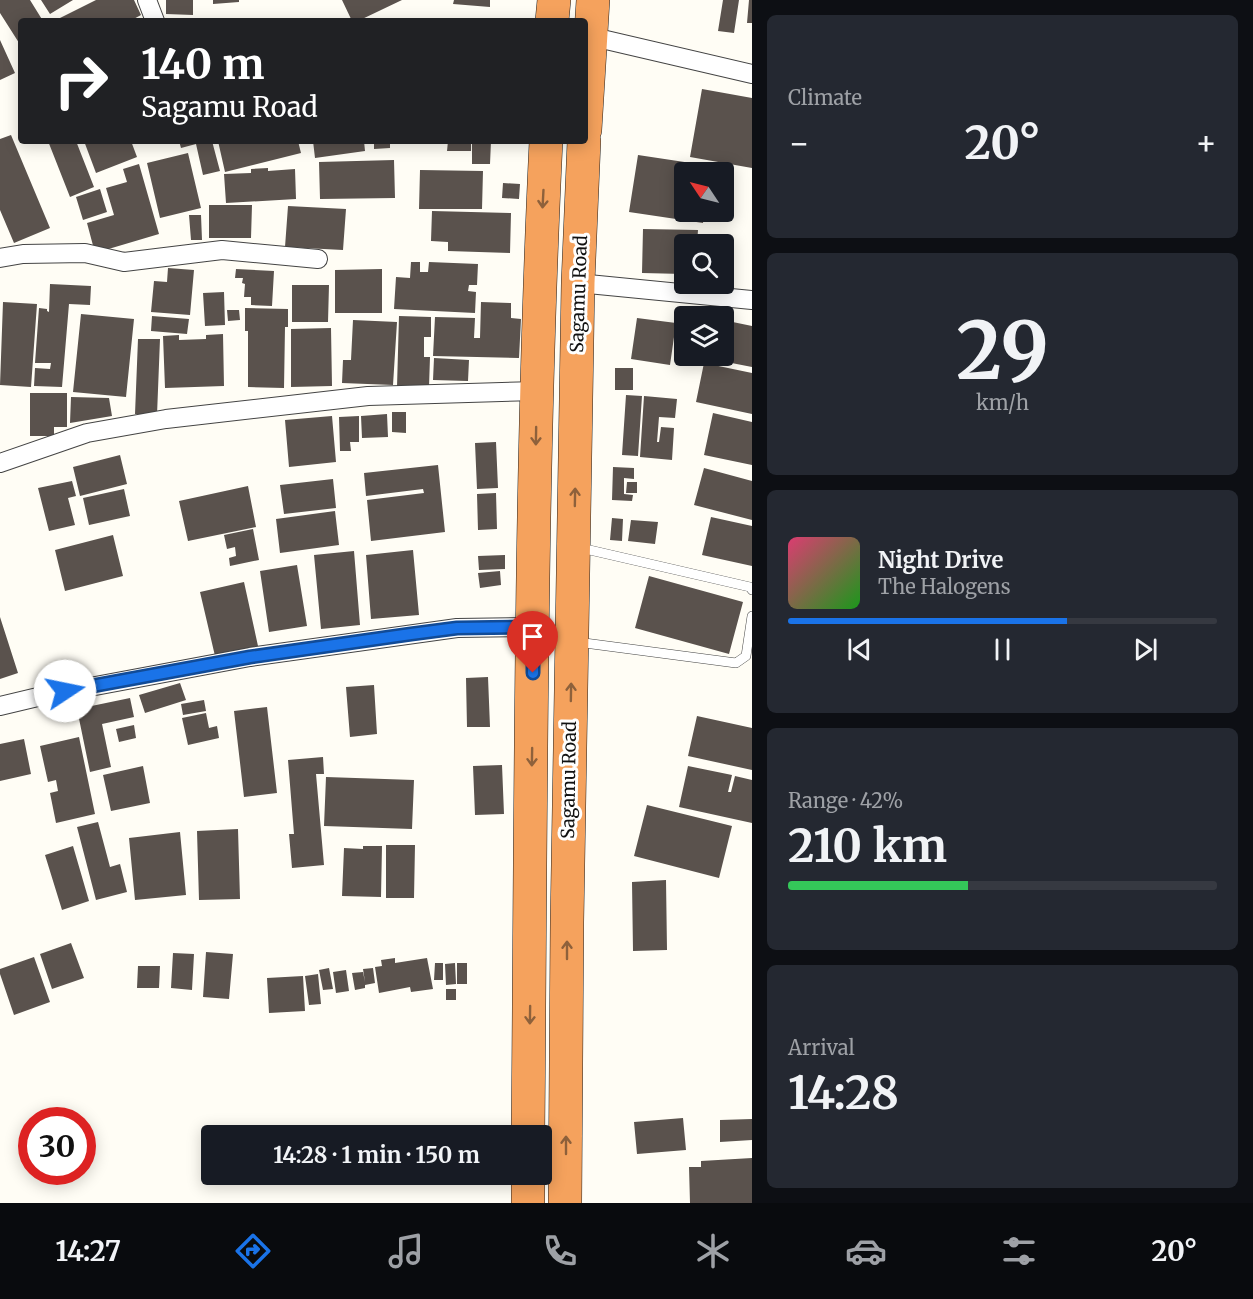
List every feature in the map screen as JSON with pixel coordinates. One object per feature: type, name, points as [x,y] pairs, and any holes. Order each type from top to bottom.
[{"type":"highway","points":[[552,18],[554,0]]},
{"type":"highway","points":[[588,74],[593,0]]},
{"type":"highway","name":"Sagamu Road","points":[[528,1125],[537,391],[539,282],[546,144]]},
{"type":"highway","name":"Sagamu Road","points":[[565,1203],[578,283],[585,144]]},
{"type":"highway","points":[[528,1185],[528,1203]]},
{"type":"street","points":[[147,0],[154,18]]},
{"type":"street","points":[[590,36],[752,74]]},
{"type":"street","points":[[0,258],[85,253],[124,262],[222,250],[318,259]]},
{"type":"street","points":[[578,283],[752,300]]},
{"type":"street","points":[[0,462],[87,433],[166,419],[368,396],[537,391]]},
{"type":"street","points":[[0,706],[250,657],[457,628],[533,627]]},
{"type":"lane","points":[[575,547],[750,587],[752,590]]},
{"type":"lane","points":[[572,642],[736,663],[746,656],[752,616]]},
{"type":"building","points":[[0,0],[30,0],[41,18],[18,18],[18,41],[0,13]]},
{"type":"building","points":[[41,0],[73,0],[50,14]]},
{"type":"building","points":[[96,0],[134,0],[141,15],[136,18],[60,18]]},
{"type":"building","points":[[166,0],[193,0],[193,15],[166,14]]},
{"type":"building","points":[[213,0],[239,0],[239,2],[213,4]]},
{"type":"building","points":[[342,0],[402,0],[364,18],[351,18]]},
{"type":"building","points":[[454,0],[490,0],[490,7],[453,4]]},
{"type":"building","points":[[723,0],[739,0],[734,33],[718,31]]},
{"type":"building","points":[[749,0],[752,0],[752,23],[747,23]]},
{"type":"building","points":[[0,40],[15,73],[0,80]]},
{"type":"building","points":[[702,89],[752,98],[752,168],[734,165],[734,162],[690,157]]},
{"type":"building","points":[[11,135],[50,228],[14,243],[0,210],[0,139]]},
{"type":"building","points":[[49,144],[77,144],[94,187],[70,197]]},
{"type":"building","points":[[85,144],[132,144],[137,157],[96,173]]},
{"type":"building","points":[[180,144],[196,144],[181,148]]},
{"type":"building","points":[[196,144],[213,144],[220,171],[203,175]]},
{"type":"building","points":[[219,144],[299,144],[301,153],[225,172]]},
{"type":"building","points":[[313,144],[364,144],[365,151],[315,158]]},
{"type":"building","points":[[374,144],[390,144],[390,148],[374,149]]},
{"type":"building","points":[[448,144],[471,144],[471,151],[447,151]]},
{"type":"building","points":[[472,144],[491,144],[490,164],[472,164]]},
{"type":"building","points":[[188,153],[201,208],[160,218],[147,163]]},
{"type":"building","points":[[638,155],[684,162],[674,162],[674,219],[629,212]]},
{"type":"building","points":[[394,160],[395,198],[320,199],[319,162]]},
{"type":"building","points":[[139,164],[159,234],[95,253],[87,223],[114,215],[106,188],[127,182],[123,169]]},
{"type":"building","points":[[268,168],[268,171],[295,169],[296,199],[226,203],[224,174],[251,173],[251,169]]},
{"type":"building","points":[[420,170],[483,171],[482,209],[419,209]]},
{"type":"building","points":[[503,183],[520,184],[519,199],[502,198]]},
{"type":"building","points":[[100,189],[107,212],[83,220],[76,197]]},
{"type":"building","points":[[209,205],[252,205],[251,238],[209,238]]},
{"type":"building","points":[[288,206],[346,209],[343,250],[285,247]]},
{"type":"building","points":[[432,211],[511,213],[510,253],[448,251],[448,242],[431,241]]},
{"type":"building","points":[[189,215],[201,215],[202,240],[191,240]]},
{"type":"building","points":[[643,229],[698,230],[698,234],[674,234],[674,274],[642,273]]},
{"type":"building","points":[[411,262],[420,262],[420,272],[428,272],[429,262],[478,264],[477,285],[469,285],[468,291],[476,292],[475,313],[394,309],[396,277],[410,278]]},
{"type":"building","points":[[168,268],[194,270],[190,315],[151,312],[154,281],[167,282]]},
{"type":"building","points":[[236,269],[274,271],[272,306],[251,305],[251,297],[244,297],[243,278],[235,278]]},
{"type":"building","points":[[382,269],[382,313],[335,313],[335,270]]},
{"type":"building","points":[[50,284],[91,286],[90,305],[69,304],[62,387],[34,386],[35,368],[50,369],[51,363],[35,363],[39,308],[47,309],[49,312]]},
{"type":"building","points":[[292,285],[329,285],[328,322],[292,322]]},
{"type":"building","points":[[224,292],[225,325],[205,326],[203,293]]},
{"type":"building","points":[[3,302],[37,304],[31,387],[0,385]]},
{"type":"building","points":[[481,302],[511,303],[511,318],[521,319],[519,358],[433,356],[435,317],[475,318],[474,338],[480,338]]},
{"type":"building","points":[[245,308],[288,309],[288,327],[285,327],[284,388],[248,387],[248,331],[245,331]]},
{"type":"building","points":[[227,310],[239,310],[240,320],[228,321]]},
{"type":"building","points":[[81,314],[134,319],[126,397],[73,392]]},
{"type":"building","points":[[152,316],[189,319],[187,334],[151,331]]},
{"type":"building","points":[[399,316],[431,317],[431,337],[424,337],[424,357],[430,357],[429,387],[397,387]]},
{"type":"building","points":[[637,318],[674,323],[670,365],[631,359]]},
{"type":"building","points":[[353,320],[397,322],[393,385],[342,383],[343,360],[351,360]]},
{"type":"building","points":[[734,322],[752,326],[752,367],[734,363]]},
{"type":"building","points":[[331,328],[332,386],[291,387],[291,329]]},
{"type":"building","points":[[223,334],[224,386],[165,388],[163,336],[179,335],[179,340],[206,339],[206,335]]},
{"type":"building","points":[[138,339],[160,339],[157,415],[135,414]]},
{"type":"building","points":[[434,358],[469,360],[468,381],[433,380]]},
{"type":"building","points":[[703,366],[718,366],[752,373],[752,414],[696,402]]},
{"type":"building","points":[[615,368],[633,368],[633,390],[615,390]]},
{"type":"building","points":[[30,393],[67,393],[67,427],[54,427],[54,436],[30,436]]},
{"type":"building","points":[[626,395],[642,396],[638,456],[622,455]]},
{"type":"building","points":[[644,396],[677,399],[675,418],[659,417],[657,442],[659,442],[661,427],[674,428],[672,460],[640,457]]},
{"type":"building","points":[[71,397],[109,398],[112,416],[70,423]]},
{"type":"building","points":[[392,412],[406,412],[406,433],[392,432]]},
{"type":"building","points":[[713,413],[752,422],[752,465],[704,455]]},
{"type":"building","points":[[387,414],[388,437],[362,438],[361,416]]},
{"type":"building","points":[[332,416],[336,462],[289,467],[285,420]]},
{"type":"building","points":[[359,416],[359,442],[350,442],[351,451],[340,451],[339,417]]},
{"type":"building","points":[[496,442],[498,488],[477,489],[475,443]]},
{"type":"building","points":[[120,455],[127,484],[80,496],[73,467]]},
{"type":"building","points":[[438,465],[445,532],[371,541],[367,500],[424,493],[423,489],[366,496],[364,473]]},
{"type":"building","points":[[613,467],[634,468],[634,479],[624,478],[624,494],[633,495],[632,501],[612,500]]},
{"type":"building","points":[[704,468],[752,481],[752,520],[694,505]]},
{"type":"building","points":[[333,479],[336,508],[284,514],[280,485]]},
{"type":"building","points":[[72,481],[76,496],[68,498],[75,525],[49,531],[38,488]]},
{"type":"building","points":[[627,482],[637,482],[637,493],[626,493]]},
{"type":"building","points":[[248,486],[256,527],[188,541],[179,501]]},
{"type":"building","points":[[124,489],[130,516],[89,525],[83,498]]},
{"type":"building","points":[[496,493],[497,529],[478,530],[477,494]]},
{"type":"building","points":[[335,511],[339,545],[280,553],[276,519]]},
{"type":"building","points":[[711,517],[752,526],[752,566],[702,555]]},
{"type":"building","points":[[612,518],[623,519],[622,541],[610,540]]},
{"type":"building","points":[[631,520],[658,522],[655,544],[628,541]]},
{"type":"building","points":[[253,529],[259,560],[230,566],[229,558],[236,556],[235,547],[227,549],[224,535]]},
{"type":"building","points":[[113,535],[123,576],[65,591],[55,550]]},
{"type":"building","points":[[413,550],[419,615],[371,619],[366,555]]},
{"type":"building","points":[[354,551],[360,625],[321,629],[314,555]]},
{"type":"building","points":[[505,555],[505,569],[479,570],[478,556]]},
{"type":"building","points":[[297,565],[307,626],[269,632],[260,571]]},
{"type":"building","points":[[500,571],[501,585],[480,588],[478,573]]},
{"type":"building","points":[[649,576],[743,602],[729,654],[635,628]]},
{"type":"building","points":[[244,582],[258,646],[215,656],[200,592]]},
{"type":"building","points":[[0,617],[18,673],[0,679]]},
{"type":"building","points":[[488,677],[490,727],[467,727],[466,678]]},
{"type":"building","points":[[180,683],[186,700],[145,713],[139,695]]},
{"type":"building","points":[[374,685],[377,734],[350,737],[346,687]]},
{"type":"building","points":[[130,698],[134,717],[102,724],[111,767],[90,772],[77,709]]},
{"type":"building","points":[[204,700],[206,711],[183,715],[181,704]]},
{"type":"building","points":[[267,707],[277,793],[244,797],[234,711]]},
{"type":"building","points":[[206,713],[209,728],[217,726],[219,738],[188,745],[182,718]]},
{"type":"building","points":[[697,716],[752,728],[752,770],[688,756]]},
{"type":"building","points":[[134,725],[136,738],[119,742],[116,729]]},
{"type":"building","points":[[79,737],[95,814],[56,823],[50,793],[58,791],[56,780],[48,782],[40,746]]},
{"type":"building","points":[[24,739],[31,774],[0,781],[0,744]]},
{"type":"building","points":[[323,757],[324,774],[316,774],[324,865],[292,868],[289,834],[294,834],[288,760]]},
{"type":"building","points":[[502,765],[504,814],[475,815],[473,766]]},
{"type":"building","points":[[143,766],[150,803],[111,811],[103,775]]},
{"type":"building","points":[[688,766],[732,775],[728,792],[731,792],[735,776],[752,780],[752,823],[679,807]]},
{"type":"building","points":[[326,777],[414,780],[412,829],[324,826]]},
{"type":"building","points":[[647,805],[732,826],[719,878],[634,856]]},
{"type":"building","points":[[98,822],[110,867],[120,864],[127,892],[96,900],[77,827]]},
{"type":"building","points":[[238,829],[240,899],[199,900],[197,831]]},
{"type":"building","points":[[180,832],[186,895],[135,900],[129,838]]},
{"type":"building","points":[[386,845],[415,845],[414,898],[386,898]]},
{"type":"building","points":[[73,846],[89,901],[62,910],[45,855]]},
{"type":"building","points":[[363,846],[382,846],[381,897],[342,896],[344,848],[363,849]]},
{"type":"building","points":[[666,880],[667,950],[633,951],[632,882]]},
{"type":"building","points":[[71,943],[84,978],[52,989],[40,954]]},
{"type":"building","points":[[206,952],[233,954],[229,999],[203,997]]},
{"type":"building","points":[[173,953],[194,954],[192,990],[171,988]]},
{"type":"building","points":[[34,957],[50,1002],[14,1015],[0,969]]},
{"type":"building","points":[[395,958],[395,963],[427,958],[433,989],[411,992],[410,987],[379,993],[375,967],[382,966],[381,960]]},
{"type":"building","points":[[435,963],[443,963],[443,980],[434,980]]},
{"type":"building","points":[[455,963],[456,984],[446,985],[445,964]]},
{"type":"building","points":[[457,963],[467,963],[467,984],[457,984]]},
{"type":"building","points":[[138,966],[160,966],[159,988],[137,988]]},
{"type":"building","points":[[329,968],[333,989],[323,990],[319,970]]},
{"type":"building","points":[[373,968],[375,983],[355,990],[352,973],[363,972],[365,982],[363,969]]},
{"type":"building","points":[[346,970],[349,991],[336,993],[333,972]]},
{"type":"building","points":[[318,974],[321,1004],[309,1005],[305,976]]},
{"type":"building","points":[[303,976],[305,1011],[269,1013],[267,978]]},
{"type":"building","points":[[446,989],[456,989],[456,1000],[446,1000]]},
{"type":"building","points":[[683,1118],[686,1150],[637,1154],[634,1122]]},
{"type":"building","points":[[752,1119],[752,1140],[720,1142],[720,1120]]},
{"type":"building","points":[[752,1158],[752,1203],[690,1203],[689,1167],[701,1167],[701,1161]]},
{"type":"route","points":[[65,691],[250,657],[457,628],[533,627],[533,673]]}]
